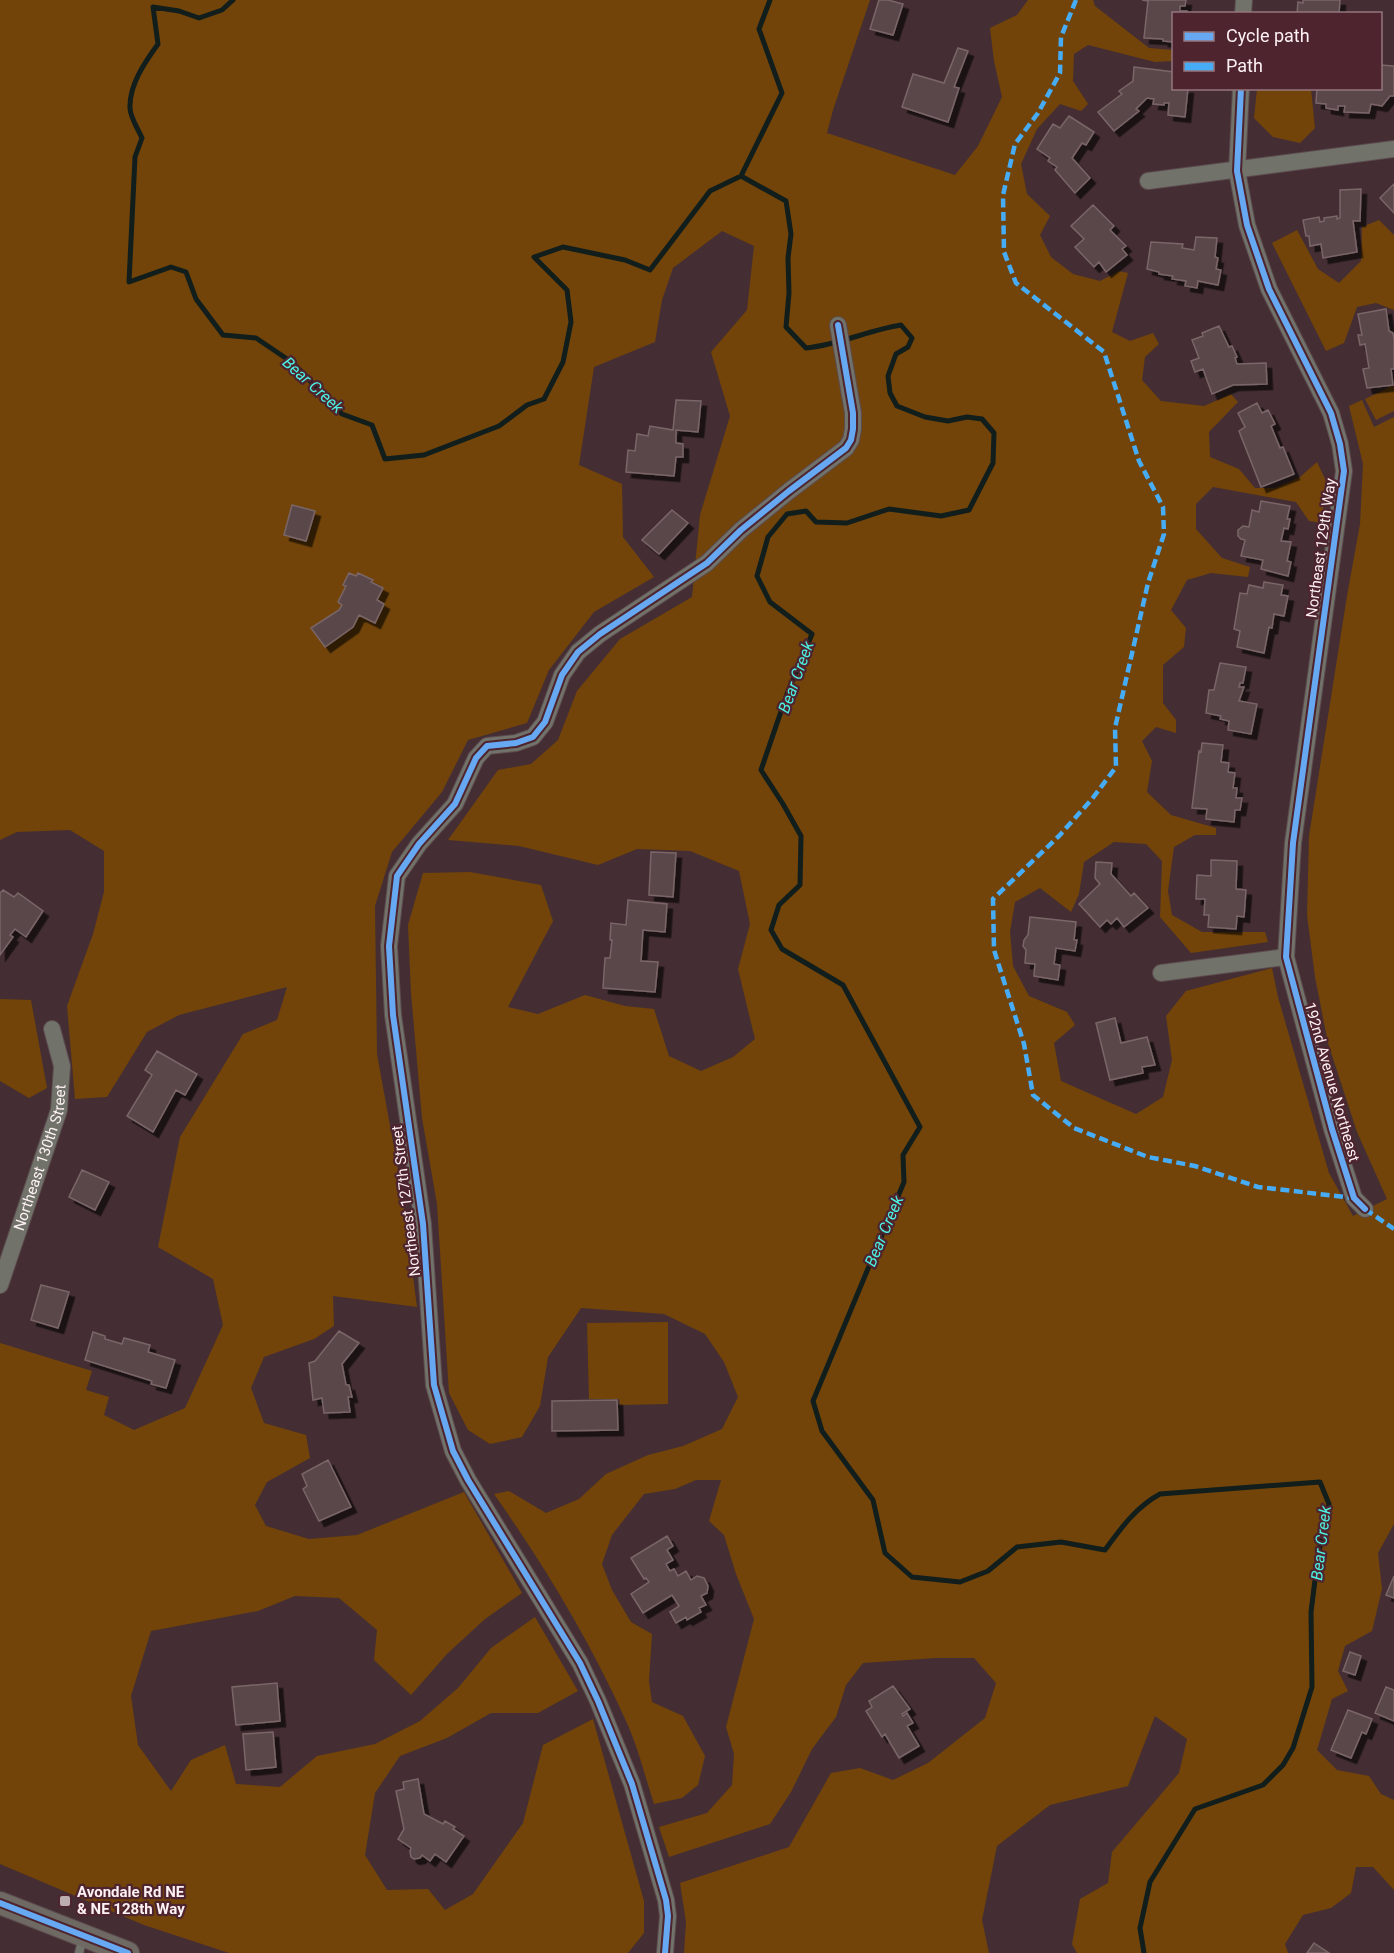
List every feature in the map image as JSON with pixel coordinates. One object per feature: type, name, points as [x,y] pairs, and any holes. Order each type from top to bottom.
[{"type":"main road","points":[[0,1903],[81,1945],[128,1953]]},
{"type":"street","name":"Northeast 129th Way","points":[[1241,90],[1237,171],[1247,225],[1265,278],[1331,413],[1340,444],[1344,471],[1293,843],[1286,957]]},
{"type":"street","points":[[1148,181],[1237,171],[1394,148]]},
{"type":"street","name":"Northeast 127th Street","points":[[664,1953],[668,1916],[666,1900],[632,1784],[580,1663],[468,1480],[453,1451],[434,1385],[423,1224],[393,1015],[389,946],[397,876],[419,844],[455,804],[476,758],[487,746],[516,743],[533,737],[545,722],[562,675],[578,652],[600,634],[707,563],[722,547],[789,491],[846,448],[851,440],[853,412],[837,325]]},
{"type":"street","points":[[1161,973],[1286,957]]},
{"type":"street","name":"192nd Avenue Northeast","points":[[1286,957],[1332,1129],[1354,1198],[1365,1209]]},
{"type":"street","name":"Northeast 130th Street","points":[[0,1285],[59,1110],[62,1066],[52,1029]]},
{"type":"street","points":[[651,1953],[666,1935]]},
{"type":"shaded area","points":[[0,0],[870,0],[827,133],[955,175],[978,146],[1002,97],[990,28],[1017,15],[1028,0],[1093,0],[1095,6],[1149,48],[1172,50],[1172,61],[1155,62],[1088,45],[1074,54],[1073,81],[1088,104],[1081,111],[1060,104],[1037,129],[1021,164],[1027,194],[1050,216],[1040,235],[1051,257],[1073,274],[1100,281],[1119,271],[1128,273],[1112,332],[1130,341],[1153,333],[1159,344],[1145,357],[1142,380],[1161,401],[1204,406],[1231,394],[1238,402],[1209,432],[1210,457],[1239,469],[1255,488],[1275,488],[1300,477],[1317,462],[1326,481],[1322,523],[1309,521],[1296,502],[1213,487],[1196,504],[1196,529],[1222,558],[1250,567],[1248,577],[1211,573],[1187,580],[1171,610],[1186,628],[1184,647],[1163,665],[1163,703],[1176,720],[1176,733],[1156,727],[1142,741],[1152,761],[1147,792],[1171,815],[1216,828],[1216,835],[1195,835],[1174,847],[1168,891],[1172,915],[1202,932],[1265,932],[1268,942],[1191,953],[1160,917],[1162,861],[1146,844],[1114,842],[1084,862],[1079,894],[1071,912],[1040,888],[1015,902],[1010,932],[1013,966],[1029,996],[1067,1012],[1075,1025],[1054,1043],[1061,1081],[1136,1114],[1163,1097],[1172,1060],[1166,1016],[1186,991],[1272,968],[1278,997],[1329,1173],[1353,1216],[1387,1199],[1357,1132],[1328,1043],[1315,977],[1307,915],[1309,836],[1360,524],[1363,464],[1349,406],[1362,400],[1374,427],[1394,417],[1394,1524],[1378,1553],[1382,1589],[1372,1631],[1345,1646],[1338,1671],[1348,1691],[1332,1699],[1317,1750],[1337,1770],[1369,1776],[1381,1794],[1394,1800],[1394,1890],[1373,1867],[1356,1867],[1351,1893],[1331,1908],[1303,1915],[1285,1944],[1288,1953],[1077,1953],[1072,1944],[1080,1899],[1108,1883],[1112,1852],[1179,1773],[1187,1739],[1155,1716],[1128,1786],[1050,1805],[997,1846],[982,1920],[989,1953],[684,1953],[686,1922],[680,1883],[789,1847],[831,1773],[860,1768],[893,1780],[928,1763],[985,1718],[996,1683],[974,1658],[863,1663],[846,1685],[836,1717],[812,1749],[791,1792],[770,1824],[669,1857],[659,1827],[707,1813],[732,1785],[734,1754],[726,1727],[754,1619],[736,1574],[724,1535],[709,1521],[721,1480],[696,1480],[675,1489],[644,1494],[612,1535],[602,1564],[612,1590],[631,1622],[652,1634],[649,1681],[652,1702],[683,1716],[705,1756],[698,1785],[682,1798],[654,1804],[638,1751],[612,1691],[582,1633],[548,1576],[494,1494],[509,1491],[546,1513],[579,1499],[606,1474],[648,1455],[683,1446],[722,1429],[738,1397],[724,1362],[705,1334],[664,1314],[581,1308],[548,1357],[540,1406],[522,1437],[490,1444],[468,1430],[449,1393],[437,1204],[422,1118],[411,993],[408,925],[423,873],[470,872],[541,885],[553,921],[508,1007],[538,1014],[585,995],[625,1006],[654,1009],[669,1056],[701,1071],[733,1057],[755,1039],[738,969],[750,924],[739,871],[690,851],[637,849],[598,865],[519,846],[448,840],[498,770],[531,764],[558,740],[577,691],[620,639],[692,597],[700,515],[730,416],[711,352],[747,310],[754,246],[722,231],[673,268],[662,300],[655,342],[594,367],[579,465],[622,484],[623,537],[654,577],[594,612],[549,670],[527,723],[468,740],[442,792],[392,852],[375,906],[377,1054],[401,1186],[417,1307],[333,1296],[334,1326],[314,1339],[264,1357],[251,1388],[264,1423],[306,1435],[310,1458],[267,1482],[255,1505],[266,1526],[309,1539],[357,1535],[464,1492],[522,1593],[485,1619],[447,1654],[411,1695],[374,1660],[377,1630],[339,1598],[295,1596],[258,1611],[151,1631],[131,1696],[138,1745],[171,1791],[191,1760],[225,1745],[236,1784],[280,1787],[317,1756],[375,1744],[420,1721],[458,1688],[491,1648],[535,1617],[578,1691],[538,1713],[491,1713],[447,1738],[400,1756],[375,1793],[365,1855],[387,1890],[428,1889],[445,1910],[473,1894],[523,1823],[543,1745],[593,1719],[644,1901],[644,1933],[628,1953],[229,1953],[144,1925],[0,1864],[0,1343],[92,1371],[86,1390],[109,1397],[104,1415],[134,1430],[185,1408],[223,1325],[213,1279],[158,1247],[180,1137],[243,1034],[277,1020],[287,987],[179,1015],[147,1032],[107,1097],[75,1099],[67,1006],[93,934],[104,892],[104,851],[70,830],[17,832],[0,840]]},
{"type":"shaded area","points":[[1257,90],[1311,90],[1315,128],[1300,143],[1273,137],[1254,118]]},
{"type":"shaded area","points":[[1379,220],[1394,235],[1394,310],[1376,303],[1357,307],[1344,343],[1326,351],[1272,243],[1297,230],[1318,269],[1339,283],[1361,261],[1362,227]]},
{"type":"shaded area","points":[[1394,385],[1394,411],[1376,420],[1365,399]]},
{"type":"shaded area","points":[[0,999],[31,1000],[47,1088],[29,1098],[0,1081]]},
{"type":"shaded area","points":[[668,1322],[668,1404],[620,1405],[619,1399],[589,1399],[587,1323]]},
{"type":"building","points":[[879,0],[903,4],[893,35],[870,29]]},
{"type":"building","points":[[1142,0],[1186,0],[1185,6],[1180,6],[1180,11],[1187,12],[1172,12],[1172,42],[1144,38],[1148,1]]},
{"type":"building","points":[[1303,0],[1340,0],[1339,12],[1297,12],[1298,2],[1303,3]]},
{"type":"building","points":[[958,48],[968,51],[954,87],[959,88],[948,122],[902,107],[913,74],[944,83]]},
{"type":"building","points":[[1382,65],[1394,66],[1394,96],[1390,96],[1382,106],[1371,104],[1369,113],[1344,112],[1345,106],[1338,106],[1338,110],[1326,108],[1326,104],[1316,103],[1317,90],[1382,90]]},
{"type":"building","points":[[1134,67],[1172,72],[1172,90],[1188,90],[1185,117],[1168,115],[1169,103],[1153,104],[1154,99],[1147,98],[1136,109],[1139,111],[1114,131],[1098,112],[1122,94],[1119,91],[1133,81]]},
{"type":"building","points":[[1069,116],[1094,132],[1086,145],[1082,143],[1072,158],[1090,178],[1075,193],[1055,170],[1057,167],[1048,161],[1050,158],[1037,149],[1053,124],[1060,128]]},
{"type":"building","points":[[1394,184],[1394,213],[1380,198]]},
{"type":"building","points":[[1361,189],[1360,221],[1353,221],[1357,252],[1323,258],[1321,244],[1310,246],[1303,220],[1319,217],[1320,222],[1324,221],[1324,218],[1337,216],[1337,219],[1340,218],[1340,190]]},
{"type":"building","points":[[1093,205],[1114,226],[1110,230],[1126,246],[1122,249],[1127,255],[1106,272],[1099,262],[1094,267],[1075,247],[1084,239],[1071,226]]},
{"type":"building","points":[[1196,237],[1217,238],[1216,269],[1221,270],[1218,285],[1198,281],[1197,288],[1185,286],[1186,281],[1172,279],[1173,276],[1147,269],[1151,242],[1183,244],[1182,248],[1194,250]]},
{"type":"building","points":[[1386,309],[1389,331],[1393,333],[1394,340],[1394,369],[1391,369],[1393,385],[1367,388],[1363,369],[1369,368],[1365,344],[1360,345],[1358,335],[1362,335],[1358,314]]},
{"type":"building","points":[[1219,326],[1229,347],[1232,346],[1237,357],[1235,358],[1237,364],[1266,363],[1267,384],[1233,385],[1212,394],[1203,369],[1195,372],[1191,361],[1199,358],[1192,340]]},
{"type":"building","points":[[676,400],[701,401],[698,432],[676,430],[676,443],[683,444],[683,457],[676,457],[674,476],[626,472],[628,450],[635,451],[637,434],[648,436],[650,426],[673,430]]},
{"type":"building","points":[[1257,403],[1262,413],[1268,410],[1275,424],[1271,426],[1294,474],[1261,487],[1239,431],[1245,427],[1238,413]]},
{"type":"building","points":[[1261,501],[1290,506],[1287,519],[1290,519],[1288,529],[1284,528],[1281,541],[1291,542],[1287,561],[1291,562],[1288,576],[1261,569],[1263,560],[1241,556],[1245,540],[1238,536],[1238,530],[1243,526],[1249,527],[1252,510],[1259,512]]},
{"type":"building","points":[[292,505],[315,511],[306,541],[284,535]]},
{"type":"building","points":[[672,510],[688,523],[659,554],[642,540]]},
{"type":"building","points":[[349,573],[356,576],[358,573],[383,588],[377,600],[384,604],[375,623],[359,615],[353,627],[325,647],[311,628],[339,610],[342,605],[338,602],[346,586],[343,585]]},
{"type":"building","points":[[1264,582],[1283,585],[1281,595],[1288,596],[1284,616],[1274,614],[1264,653],[1237,647],[1240,631],[1234,629],[1240,593],[1247,594],[1249,585],[1263,588]]},
{"type":"building","points":[[1220,663],[1246,667],[1243,683],[1240,683],[1239,687],[1244,687],[1239,701],[1257,704],[1251,734],[1228,730],[1229,721],[1220,719],[1221,716],[1206,713],[1209,690],[1214,690]]},
{"type":"building","points":[[1202,743],[1223,745],[1221,762],[1229,763],[1228,772],[1235,773],[1233,788],[1237,788],[1236,798],[1242,798],[1240,810],[1235,810],[1234,822],[1206,819],[1207,809],[1192,808]]},
{"type":"building","points":[[651,852],[676,853],[673,897],[649,895]]},
{"type":"building","points":[[1211,860],[1237,861],[1236,889],[1246,890],[1244,917],[1237,916],[1236,929],[1208,927],[1209,915],[1204,915],[1205,899],[1196,899],[1197,875],[1211,876]]},
{"type":"building","points":[[1096,862],[1112,863],[1111,874],[1131,896],[1134,893],[1148,908],[1124,927],[1117,918],[1111,924],[1107,920],[1100,927],[1079,904],[1100,884],[1095,878]]},
{"type":"building","points":[[3,890],[14,897],[18,893],[43,911],[26,937],[15,929],[10,935],[13,937],[0,955],[0,893]]},
{"type":"building","points":[[628,900],[667,904],[665,932],[643,930],[641,961],[658,962],[655,992],[603,988],[605,958],[610,958],[611,923],[626,925]]},
{"type":"building","points":[[1030,917],[1076,922],[1075,951],[1056,948],[1054,964],[1060,965],[1058,980],[1034,976],[1035,964],[1025,963],[1026,950],[1023,946],[1028,935]]},
{"type":"building","points":[[1115,1018],[1121,1043],[1147,1037],[1155,1065],[1142,1067],[1143,1073],[1110,1080],[1096,1023]]},
{"type":"building","points":[[157,1051],[197,1074],[185,1095],[176,1090],[153,1132],[127,1116],[152,1075],[145,1070]]},
{"type":"building","points":[[82,1170],[109,1182],[95,1210],[69,1197]]},
{"type":"building","points":[[41,1285],[69,1292],[58,1328],[31,1320]]},
{"type":"building","points":[[339,1331],[359,1343],[342,1364],[346,1385],[349,1385],[352,1397],[348,1397],[350,1412],[324,1413],[322,1398],[313,1400],[309,1363],[315,1361]]},
{"type":"building","points":[[93,1332],[105,1336],[105,1339],[122,1344],[124,1338],[150,1345],[148,1352],[175,1360],[166,1388],[151,1384],[152,1381],[85,1360]]},
{"type":"building","points":[[617,1400],[618,1430],[552,1431],[552,1401]]},
{"type":"building","points":[[328,1460],[351,1507],[319,1521],[303,1489],[307,1486],[302,1474]]},
{"type":"building","points":[[667,1536],[673,1546],[667,1550],[673,1560],[666,1564],[670,1571],[674,1569],[678,1576],[686,1571],[691,1580],[697,1576],[704,1578],[708,1586],[707,1593],[701,1596],[706,1605],[699,1608],[701,1612],[676,1623],[670,1612],[679,1606],[672,1595],[643,1613],[631,1594],[649,1582],[646,1578],[644,1579],[631,1558]]},
{"type":"building","points":[[1394,1576],[1394,1598],[1386,1595]]},
{"type":"building","points":[[1350,1652],[1361,1656],[1355,1675],[1343,1671]]},
{"type":"building","points":[[277,1683],[280,1721],[236,1725],[232,1687]]},
{"type":"building","points":[[893,1686],[910,1709],[902,1714],[903,1716],[907,1713],[913,1723],[907,1726],[919,1746],[899,1758],[885,1734],[882,1737],[866,1711],[872,1707],[869,1701]]},
{"type":"building","points":[[1386,1687],[1394,1690],[1394,1721],[1375,1713]]},
{"type":"building","points":[[1348,1710],[1372,1719],[1366,1734],[1362,1732],[1351,1758],[1331,1750]]},
{"type":"building","points":[[273,1732],[276,1767],[246,1770],[243,1734]]},
{"type":"building","points":[[418,1779],[424,1814],[443,1824],[445,1821],[464,1836],[446,1862],[435,1854],[430,1861],[422,1855],[414,1859],[411,1857],[411,1848],[398,1839],[404,1829],[396,1791],[404,1789],[403,1782]]},
{"type":"building","points":[[1314,1943],[1329,1953],[1307,1953]]},
{"type":"waterway","name":"Bear Creek","points":[[233,0],[222,10],[199,18],[179,11],[153,7],[158,44],[139,74],[130,99],[131,115],[142,138],[135,157],[129,282],[171,267],[186,272],[196,299],[223,335],[256,338],[293,363],[342,414],[372,425],[385,459],[424,455],[499,426],[527,405],[544,399],[563,362],[571,322],[567,290],[534,257],[563,247],[625,260],[650,270],[710,191],[741,176],[786,201],[791,234],[786,327],[806,348],[901,325],[912,338],[908,347],[896,354],[888,376],[890,393],[897,406],[925,417],[948,421],[967,417],[982,419],[994,433],[993,463],[969,510],[941,516],[889,509],[847,523],[816,522],[806,511],[787,514],[768,537],[757,576],[770,602],[812,634],[787,694],[761,770],[801,836],[800,885],[779,905],[771,930],[782,949],[843,985],[920,1127],[903,1155],[904,1182],[813,1401],[822,1431],[873,1500],[885,1553],[912,1577],[960,1582],[988,1571],[1017,1547],[1061,1542],[1105,1550],[1136,1512],[1160,1494],[1320,1482],[1329,1504],[1318,1556],[1311,1612],[1312,1687],[1293,1748],[1283,1765],[1263,1785],[1195,1809],[1150,1882],[1140,1928],[1144,1953]]},
{"type":"waterway","points":[[741,176],[782,93],[759,29],[770,0]]},
{"type":"marked path","points":[[1076,0],[1061,37],[1060,73],[1038,113],[1015,144],[1003,195],[1004,252],[1016,283],[1104,352],[1139,461],[1163,507],[1164,534],[1148,583],[1115,728],[1116,767],[1092,799],[1059,836],[993,899],[994,950],[1024,1044],[1033,1095],[1074,1128],[1148,1157],[1195,1166],[1258,1187],[1354,1198]]},
{"type":"marked path","points":[[1365,1209],[1394,1229]]},
{"type":"cycle path","points":[[1241,90],[1237,171],[1247,225],[1269,289],[1331,413],[1340,444],[1344,471],[1293,843],[1286,957],[1332,1129],[1354,1198],[1365,1209]]},
{"type":"cycle path","points":[[665,1953],[668,1916],[666,1900],[632,1784],[580,1663],[468,1480],[453,1451],[434,1385],[423,1224],[393,1015],[389,946],[397,876],[419,844],[455,804],[476,758],[487,746],[516,743],[533,737],[545,722],[562,675],[578,652],[600,634],[707,563],[741,530],[846,448],[851,440],[853,413],[838,325]]},
{"type":"cycle path","points":[[0,1903],[128,1953]]},
{"type":"place","name":"Avondale Rd NE & NE 128th Way","points":[[65,1901]]}]
